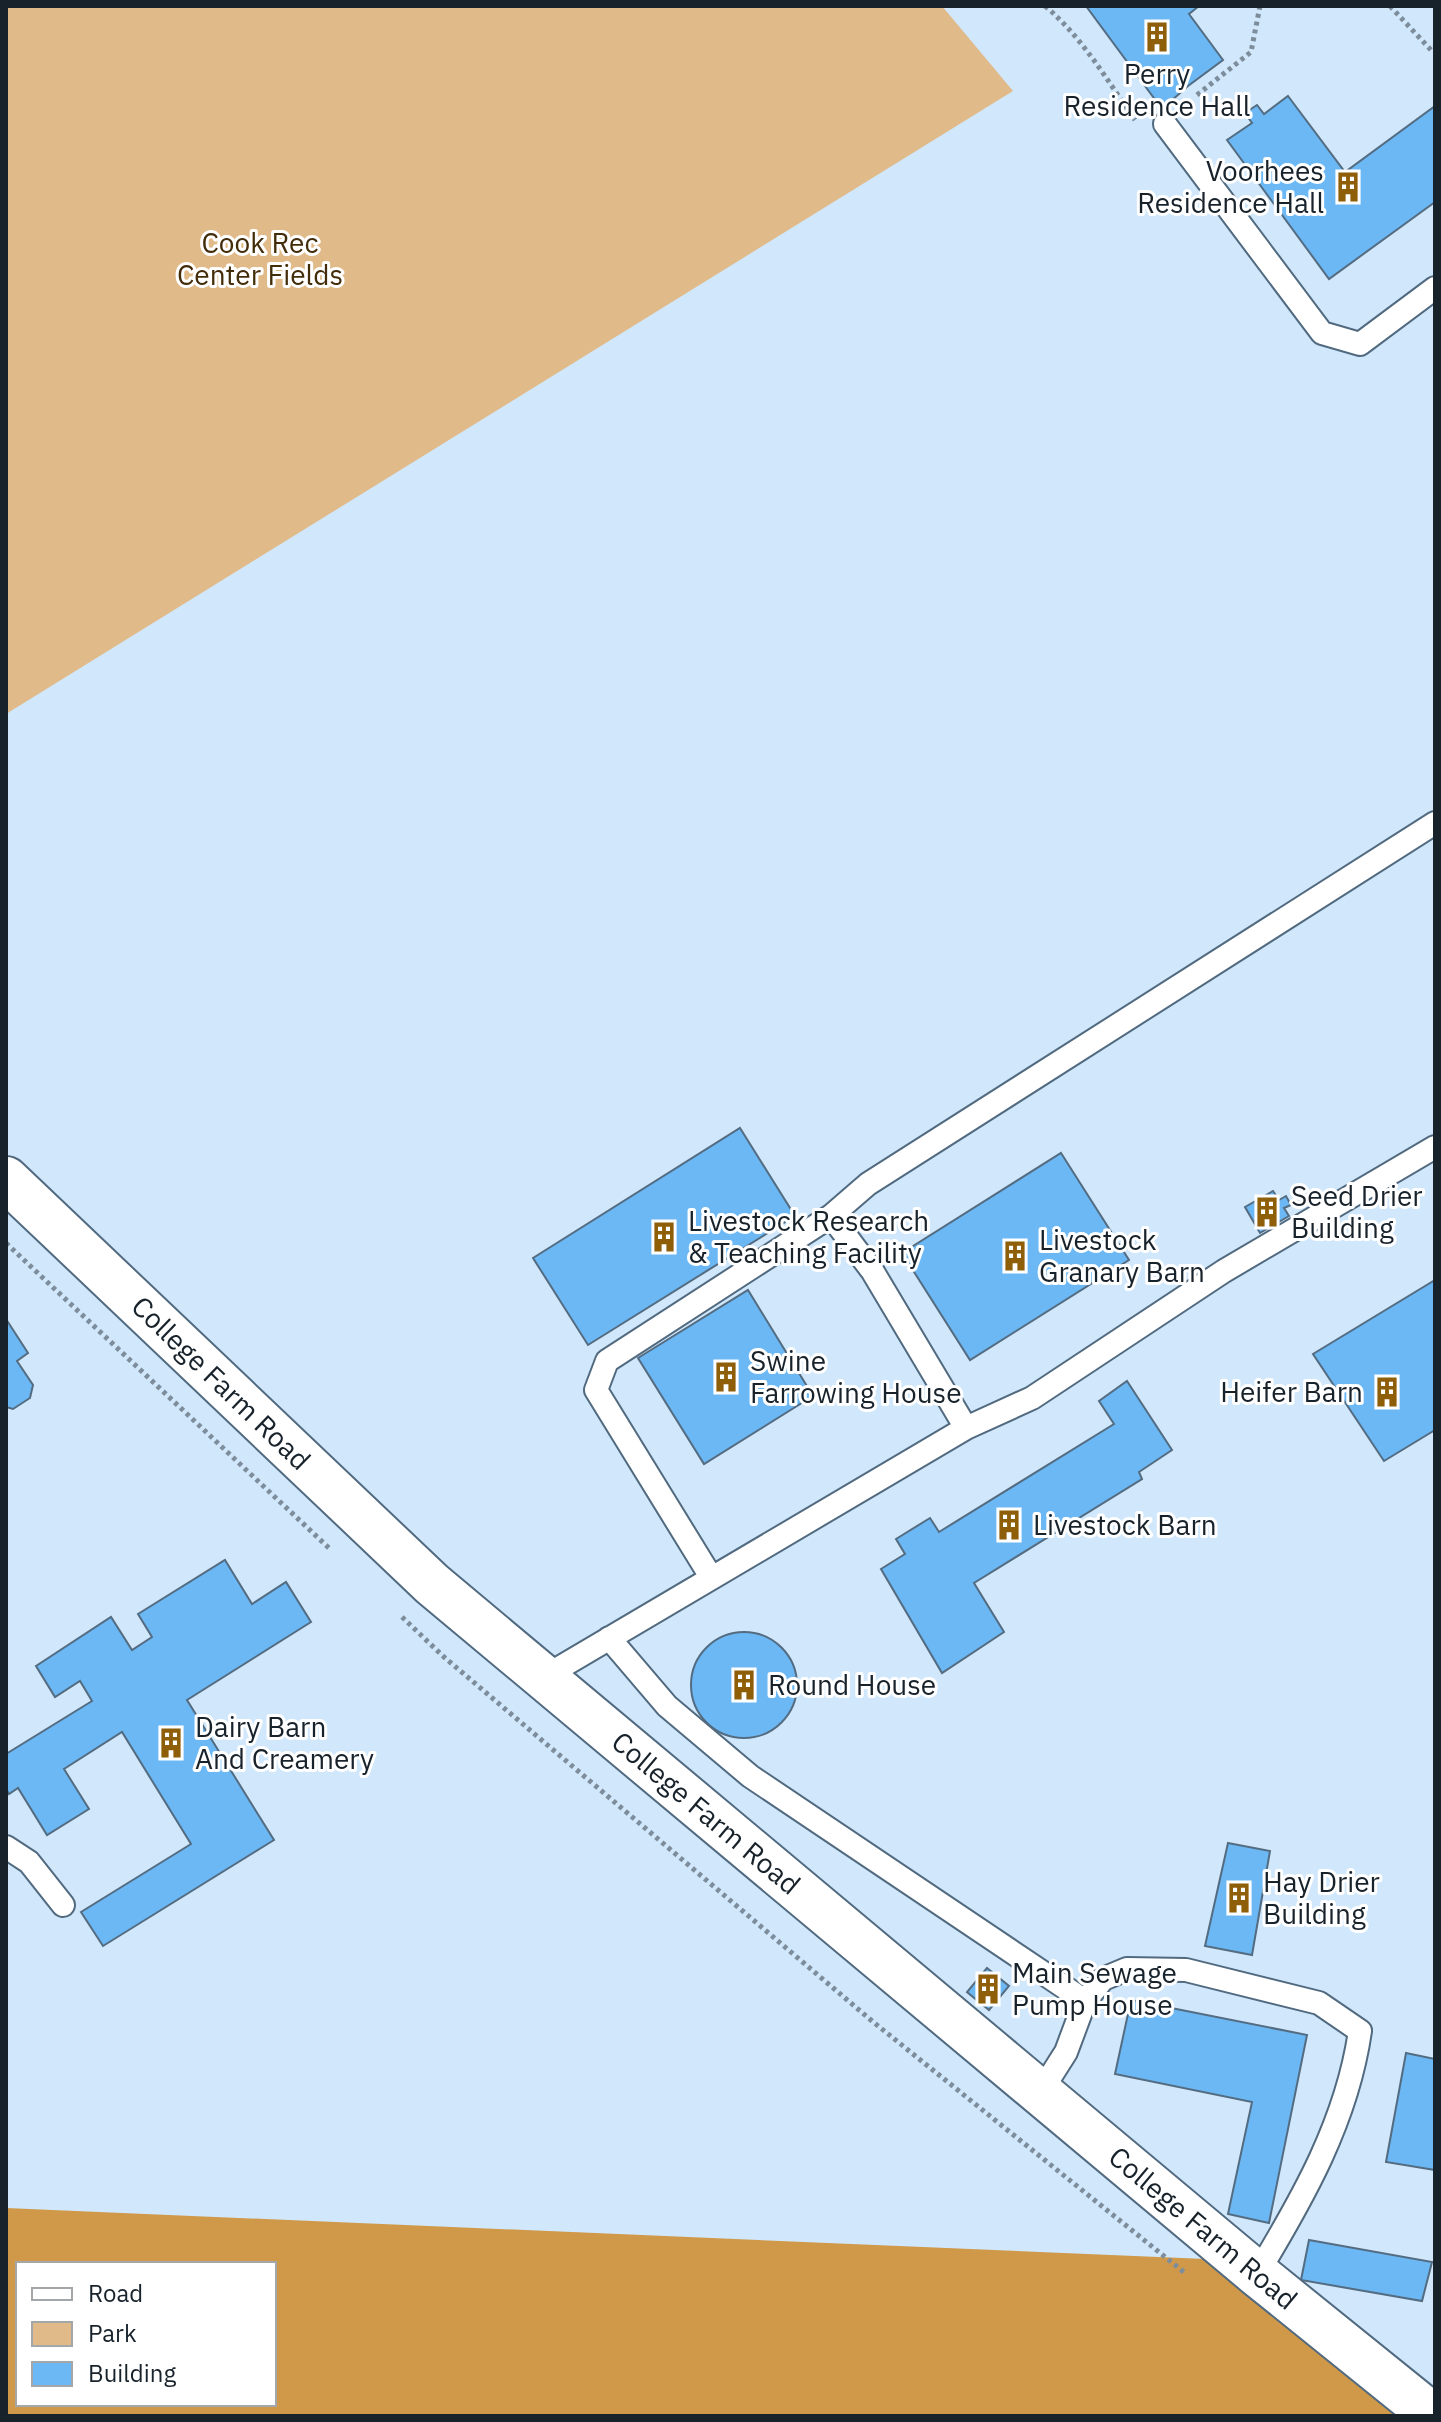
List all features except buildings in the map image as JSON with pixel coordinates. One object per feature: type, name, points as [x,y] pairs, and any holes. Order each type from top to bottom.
[{"type":"street","name":"College Farm Road","points":[[6,1179],[432,1584],[1257,2274],[1433,2416]]},
{"type":"lane","points":[[1165,124],[1322,333],[1360,344],[1435,288]]},
{"type":"lane","points":[[711,1577],[596,1390],[607,1361],[831,1216],[868,1184],[1435,823]]},
{"type":"lane","points":[[544,1677],[966,1428],[1032,1398],[1224,1271],[1435,1147]]},
{"type":"lane","points":[[831,1216],[873,1272],[966,1428]]},
{"type":"lane","points":[[609,1638],[667,1706],[750,1776],[1085,2001]]},
{"type":"lane","points":[[6,1847],[29,1862],[63,1905]]},
{"type":"lane","points":[[1040,2093],[1066,2052],[1085,2001],[1103,1979],[1127,1969],[1186,1970],[1319,2003],[1360,2031],[1354,2070],[1335,2127],[1304,2196],[1257,2274]]},
{"type":"path","points":[[1045,6],[1062,20],[1084,47],[1135,121]]},
{"type":"path","points":[[1197,95],[1251,52],[1260,6]]},
{"type":"path","points":[[1390,6],[1431,50],[1435,47]]},
{"type":"green space","name":"Cook Rec Center Fields","points":[[6,6],[942,6],[1013,91],[6,714]]},
{"type":"shaded area","points":[[6,2208],[1253,2261],[1435,2416],[6,2416]]},
{"type":"place","name":"Perry Residence Hall","points":[[1157,37]]},
{"type":"place","name":"Voorhees Residence Hall","points":[[1348,187]]},
{"type":"place","name":"Seed Drier Building","points":[[1267,1212]]},
{"type":"place","name":"Livestock Research & Teaching Facility","points":[[664,1237]]},
{"type":"place","name":"Livestock Granary Barn","points":[[1015,1256]]},
{"type":"place","name":"Swine Farrowing House","points":[[726,1377]]},
{"type":"place","name":"Heifer Barn","points":[[1387,1392]]},
{"type":"place","name":"Livestock Barn","points":[[1009,1525]]},
{"type":"place","name":"Round House","points":[[744,1685]]},
{"type":"place","name":"Dairy Barn And Creamery","points":[[171,1743]]},
{"type":"place","name":"Hay Drier Building","points":[[1239,1898]]},
{"type":"place","name":"Main Sewage Pump House","points":[[988,1989]]}]
